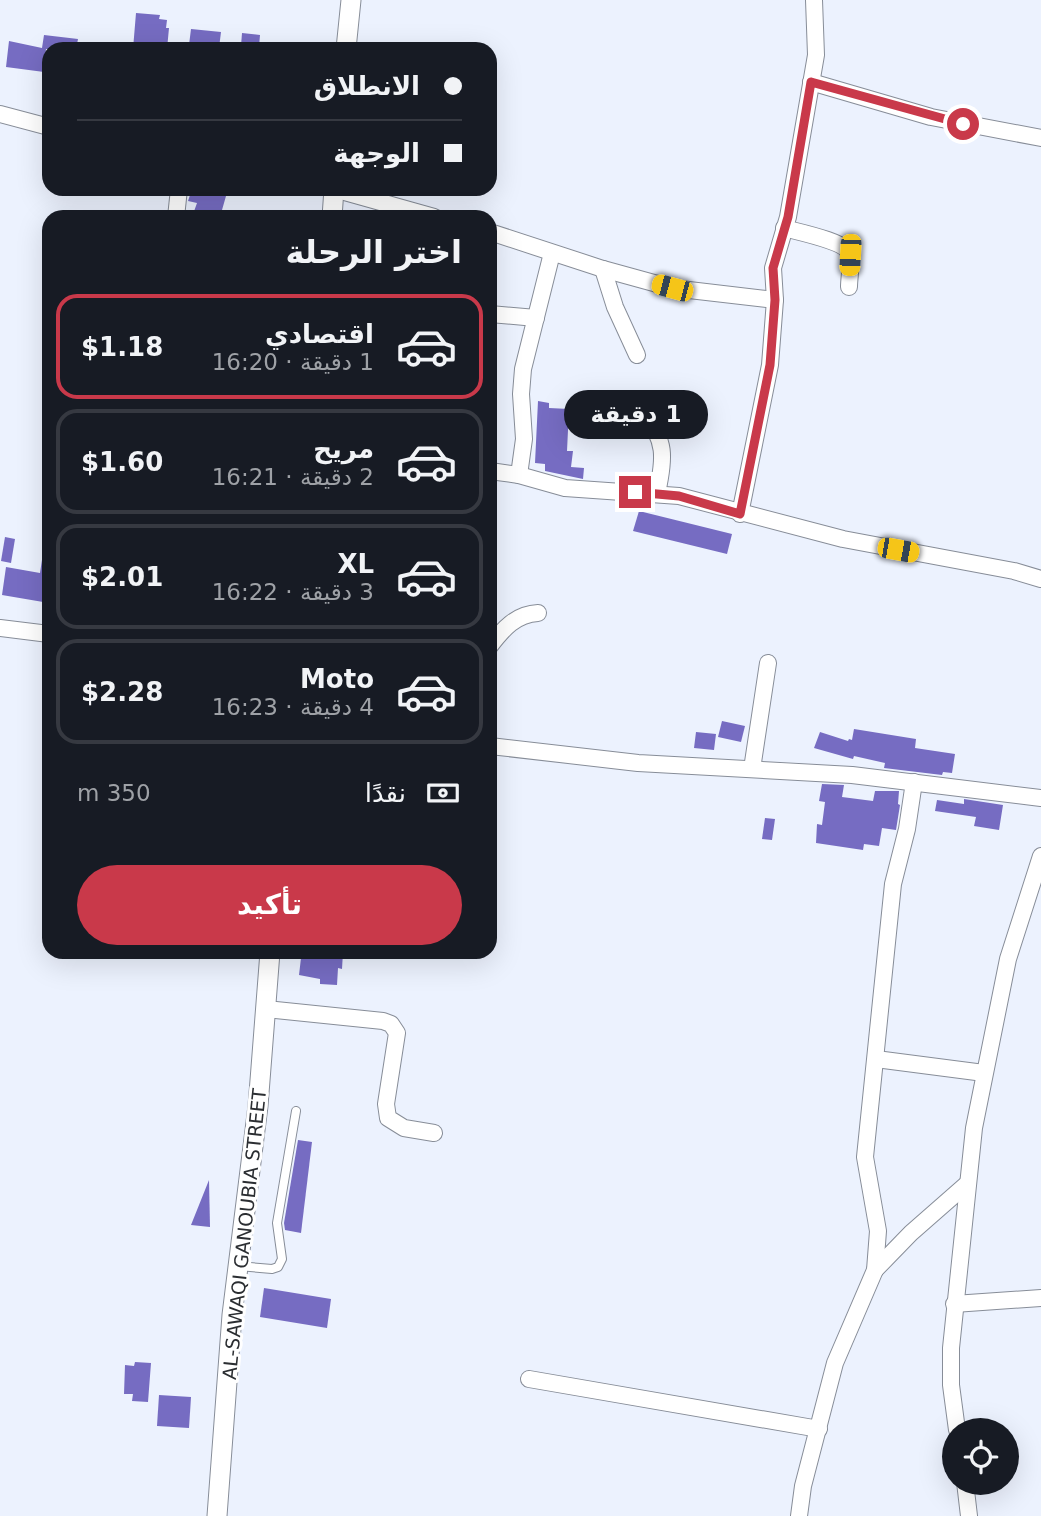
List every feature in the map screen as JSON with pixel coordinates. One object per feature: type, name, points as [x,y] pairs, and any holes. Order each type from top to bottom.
[{"type":"street","points":[[347,42],[351,0]]},
{"type":"street","points":[[740,514],[770,365],[775,300],[773,268],[792,197],[816,55],[814,0]]},
{"type":"street","points":[[811,82],[931,117],[1041,138]]},
{"type":"street","points":[[0,114],[42,125]]},
{"type":"street","points":[[359,196],[409,210]]},
{"type":"street","points":[[784,228],[829,240],[846,248],[850,255],[849,287]]},
{"type":"street","points":[[497,234],[672,288],[775,300]]},
{"type":"street","points":[[519,475],[524,439],[521,383],[552,253]]},
{"type":"street","points":[[603,269],[615,307],[637,355]]},
{"type":"street","points":[[497,315],[536,318]]},
{"type":"street","points":[[643,411],[662,442],[663,466],[657,493]]},
{"type":"street","points":[[497,472],[565,488],[679,496],[843,539],[1014,571],[1041,579]]},
{"type":"street","points":[[497,639],[517,618],[538,613]]},
{"type":"street","points":[[0,628],[42,633]]},
{"type":"street","points":[[752,769],[768,663]]},
{"type":"street","points":[[497,747],[638,763],[914,782],[1041,798]]},
{"type":"street","points":[[799,1516],[803,1486],[835,1363],[875,1270],[877,1231],[865,1157],[892,884],[907,829],[914,782]]},
{"type":"street","points":[[956,1418],[951,1373],[954,1304],[974,1128],[1008,959],[1041,856]]},
{"type":"street","name":"AL-SAWAQI GANOUBIA STREET","points":[[217,1516],[232,1315],[258,1106],[270,959]]},
{"type":"street","points":[[266,1009],[391,1024],[397,1034],[386,1104],[388,1118],[404,1128],[433,1133]]},
{"type":"street","points":[[876,1059],[984,1073]]},
{"type":"street","points":[[875,1270],[911,1233],[968,1183]]},
{"type":"street","points":[[954,1304],[1041,1298]]},
{"type":"street","points":[[528,1379],[819,1429]]},
{"type":"street","points":[[967,1495],[969,1516]]},
{"type":"lane","points":[[238,1266],[272,1269],[278,1267],[282,1259],[277,1223],[296,1111]]},
{"type":"building","points":[[136,13],[160,15],[159,19],[167,20],[168,42],[134,42]]},
{"type":"building","points":[[191,29],[221,32],[220,42],[189,42]]},
{"type":"building","points":[[242,33],[260,35],[259,42],[241,42]]},
{"type":"building","points":[[44,35],[78,39],[77,42],[43,42]]},
{"type":"building","points":[[9,41],[42,48],[42,72],[6,67]]},
{"type":"building","points":[[190,196],[226,196],[222,210],[194,210],[197,203],[188,201]]},
{"type":"building","points":[[538,401],[549,403],[549,408],[569,409],[567,451],[573,451],[571,467],[584,468],[583,479],[545,471],[545,464],[535,463]]},
{"type":"building","points":[[639,511],[732,534],[727,554],[633,531]]},
{"type":"building","points":[[5,537],[15,539],[11,563],[1,561]]},
{"type":"building","points":[[42,560],[42,602],[2,595],[6,567],[40,573]]},
{"type":"building","points":[[722,721],[745,726],[741,742],[718,737]]},
{"type":"building","points":[[854,729],[916,739],[915,748],[955,754],[952,773],[943,772],[942,775],[884,768],[885,763],[854,756],[853,759],[814,748],[820,732],[848,741],[852,740]]},
{"type":"building","points":[[696,732],[716,734],[714,750],[694,748]]},
{"type":"building","points":[[822,784],[844,785],[842,797],[873,801],[875,791],[899,791],[896,830],[882,828],[879,846],[864,844],[863,850],[816,843],[817,824],[822,825],[825,802],[819,801]]},
{"type":"building","points":[[964,799],[1003,805],[999,830],[974,826],[976,817],[935,811],[937,800],[964,804]]},
{"type":"building","points":[[765,818],[775,819],[772,840],[762,839]]},
{"type":"building","points":[[301,959],[343,959],[342,969],[338,968],[337,985],[320,984],[320,979],[299,975]]},
{"type":"building","points":[[298,1140],[312,1142],[301,1233],[285,1230],[284,1223]]},
{"type":"building","points":[[209,1180],[210,1227],[191,1225]]},
{"type":"building","points":[[264,1288],[331,1299],[327,1328],[260,1317]]},
{"type":"building","points":[[135,1362],[151,1363],[148,1402],[132,1401],[133,1394],[124,1394],[125,1365],[134,1366]]},
{"type":"building","points":[[159,1395],[191,1397],[189,1428],[157,1426]]},
{"type":"route","points":[[635,492],[679,496],[740,514],[770,365],[775,300],[773,268],[788,217],[811,82],[963,124]]}]
